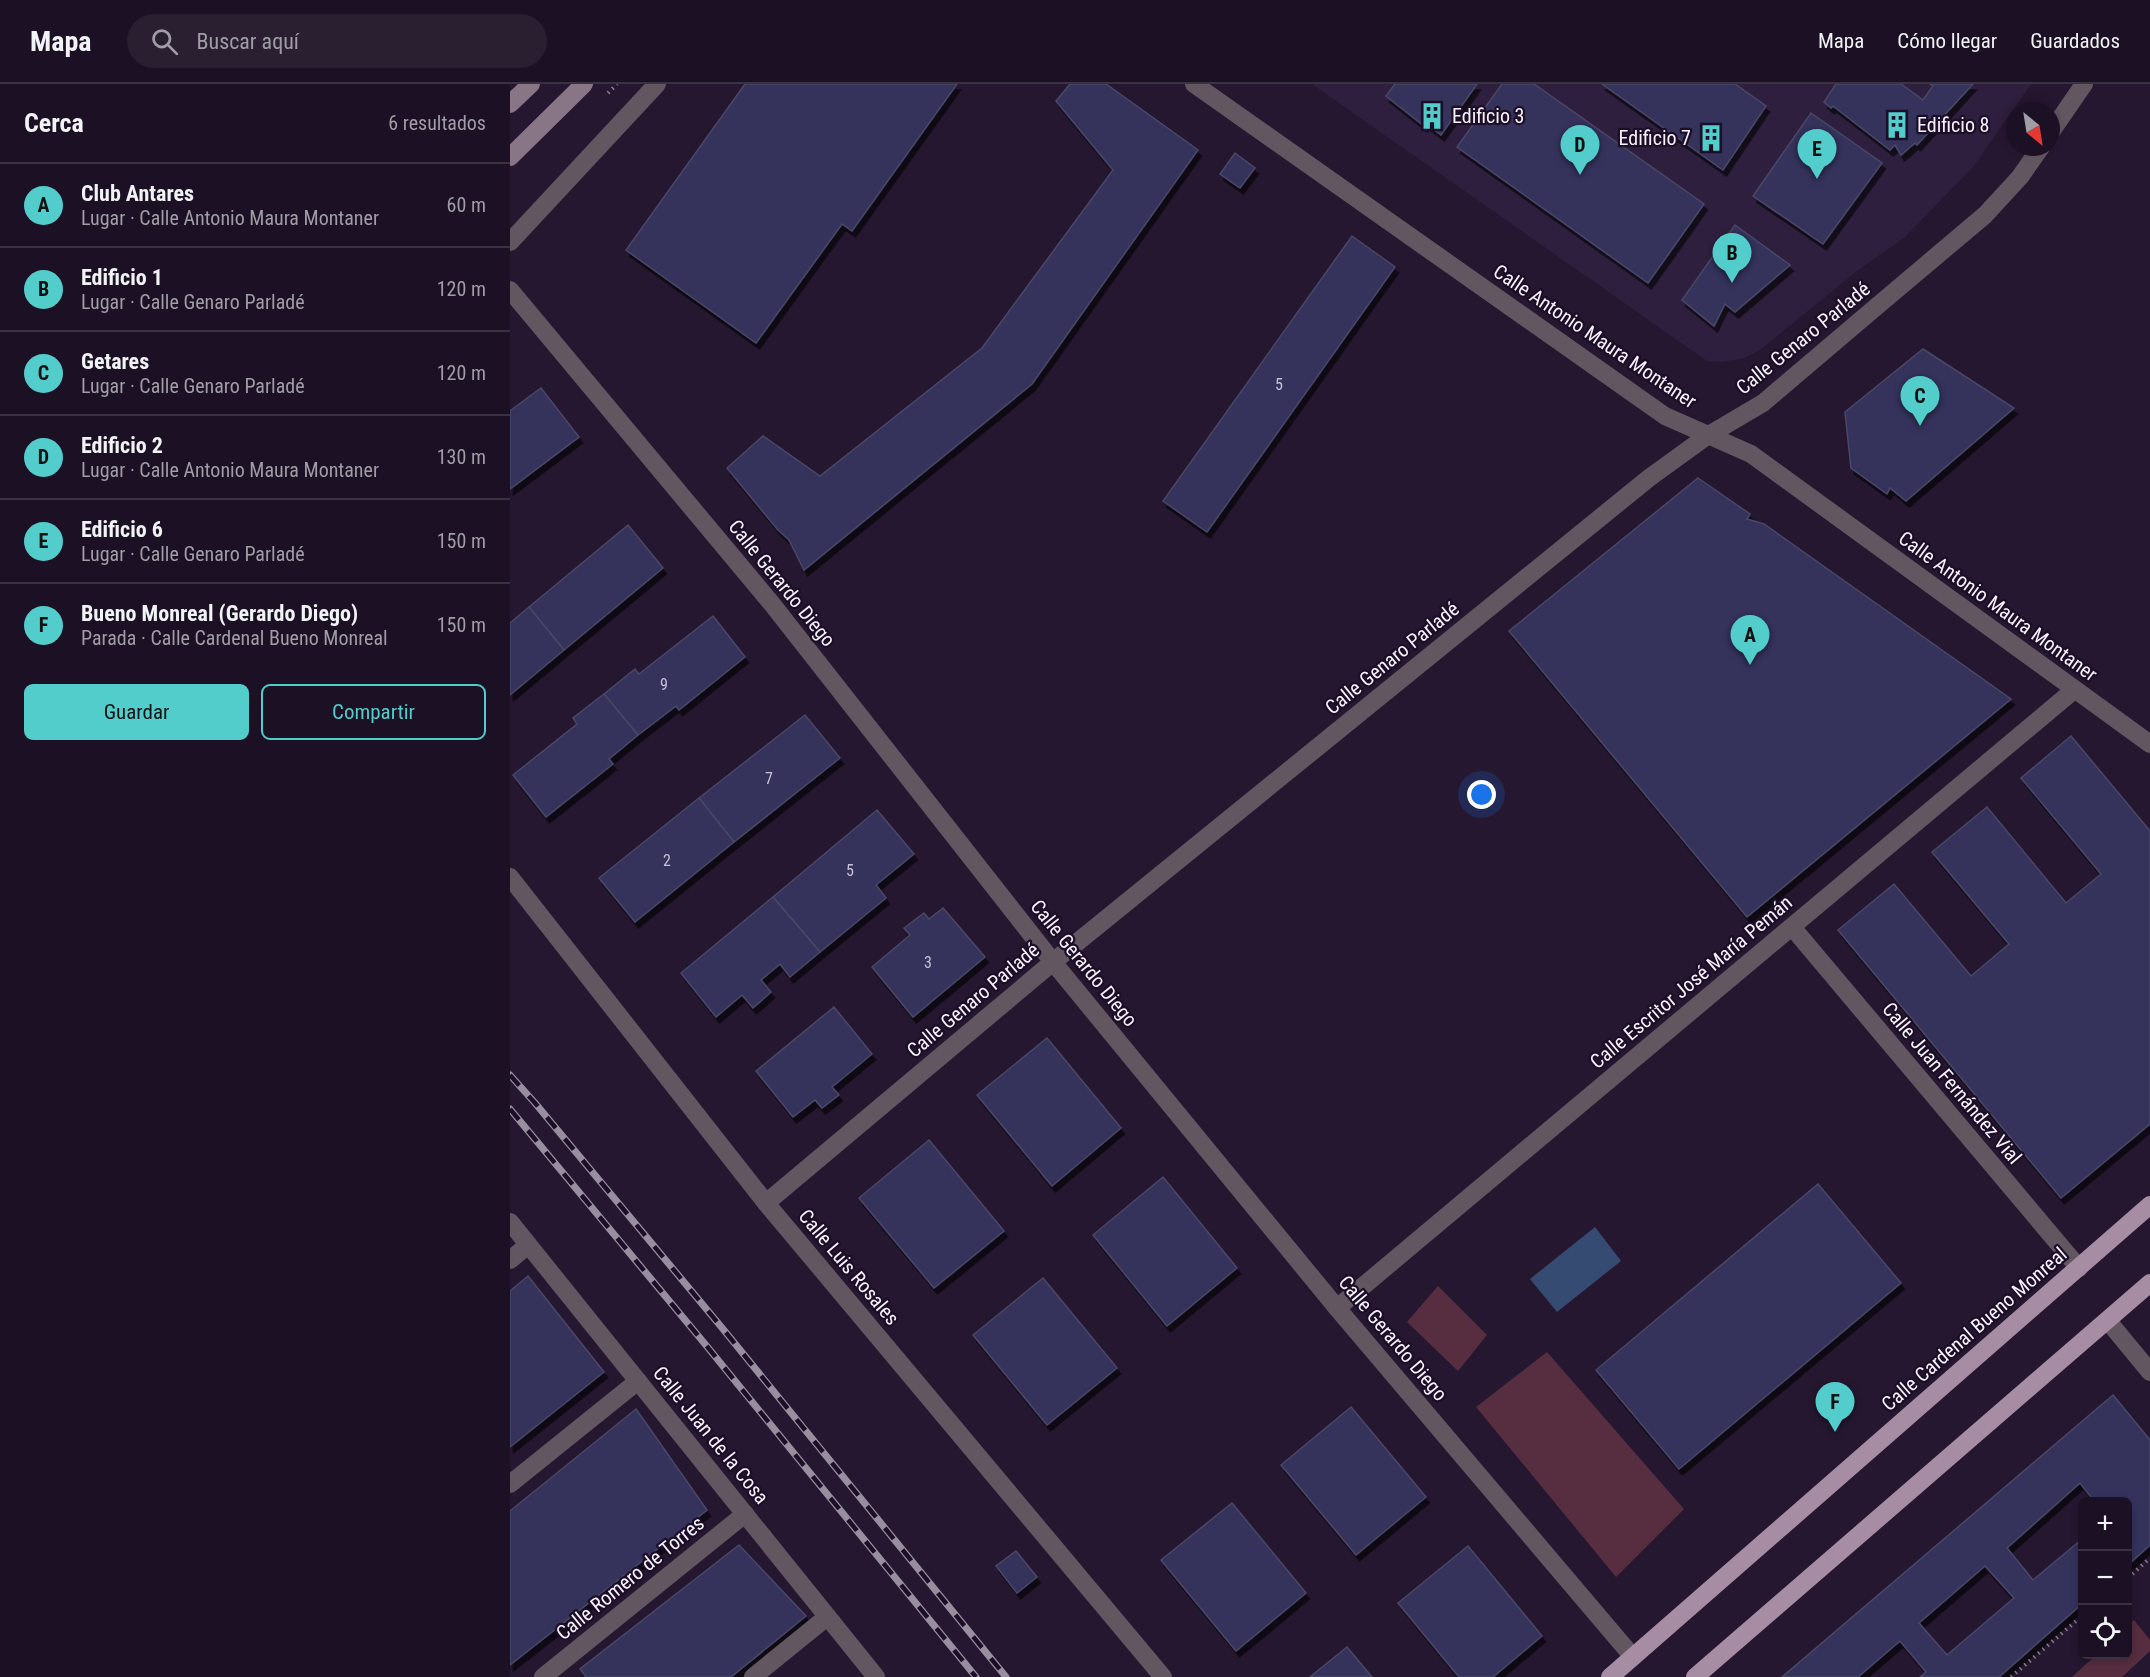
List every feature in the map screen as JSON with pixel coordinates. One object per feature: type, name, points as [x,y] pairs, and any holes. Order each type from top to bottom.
[{"type":"main road","points":[[510,104],[531,84]]},
{"type":"main road","points":[[510,158],[584,84]]},
{"type":"main road","name":"Calle Cardenal Bueno Monreal","points":[[1610,1677],[2150,1205]]},
{"type":"main road","points":[[1695,1677],[2150,1283]]},
{"type":"street","points":[[510,242],[657,84]]},
{"type":"street","name":"Calle Antonio Maura Montaner","points":[[1194,84],[1665,416],[1751,454],[2150,744]]},
{"type":"street","points":[[2060,119],[2084,84]]},
{"type":"street","name":"Calle Genaro Parladé","points":[[766,1203],[1053,962],[1649,478],[1707,436],[1763,403],[1976,223],[2020,177],[2035,156]]},
{"type":"street","name":"Calle Gerardo Diego","points":[[510,290],[772,604],[1053,962],[1337,1308],[1633,1657]]},
{"type":"street","name":"Calle Escritor José María Pemán","points":[[1337,1308],[2074,690]]},
{"type":"street","name":"Calle Luis Rosales","points":[[510,877],[766,1203],[1163,1677]]},
{"type":"street","name":"Calle Juan Fernández Vial","points":[[1792,927],[2079,1268]]},
{"type":"street","name":"Calle Juan de la Cosa","points":[[510,1222],[876,1677]]},
{"type":"street","points":[[510,1260],[528,1245]]},
{"type":"street","points":[[2108,1321],[2150,1372]]},
{"type":"street","points":[[510,1484],[638,1381]]},
{"type":"street","name":"Calle Romero de Torres","points":[[543,1677],[746,1514]]},
{"type":"street","points":[[753,1677],[828,1617]]},
{"type":"path","points":[[2132,1574],[2150,1558]]},
{"type":"path","points":[[2011,1677],[2078,1619]]},
{"type":"shaded area","points":[[1312,84],[2031,84],[2018,102],[2006,102],[2006,120],[1973,167],[1905,237],[1857,271],[1760,350],[1744,358],[1723,362],[1707,361]]},
{"type":"shaded area","points":[[1438,1286],[1487,1335],[1458,1371],[1407,1322]]},
{"type":"shaded area","points":[[1547,1352],[1684,1509],[1616,1577],[1476,1407]]},
{"type":"shaded area","points":[[2134,1620],[2150,1640],[2150,1651],[2122,1677],[2072,1677],[2092,1659],[2132,1659],[2132,1622]]},
{"type":"water","points":[[1595,1227],[1621,1261],[1557,1312],[1530,1279]]},
{"type":"building","points":[[745,84],[957,84],[852,231],[842,224],[756,343],[626,250]]},
{"type":"building","points":[[1070,84],[1106,84],[1198,150],[1032,384],[804,570],[789,540],[778,530],[727,468],[763,436],[820,476],[982,348],[1113,170],[1056,101]]},
{"type":"building","name":"Edificio 3","points":[[1395,84],[1477,84],[1441,135],[1425,123],[1424,126],[1386,96]]},
{"type":"building","points":[[1502,84],[1534,84],[1704,204],[1648,283],[1457,147]]},
{"type":"building","name":"Edificio 7","points":[[1602,84],[1735,84],[1766,106],[1723,170]]},
{"type":"building","name":"Edificio 8","points":[[1836,84],[1901,84],[1923,100],[1933,86],[1930,84],[1973,84],[1917,145],[1915,143],[1901,155],[1895,145],[1890,150],[1833,106],[1831,108],[1824,102]]},
{"type":"building","points":[[1811,113],[1882,163],[1823,244],[1753,196]]},
{"type":"building","points":[[1235,153],[1255,168],[1240,188],[1220,174]]},
{"type":"building","points":[[1735,225],[1790,265],[1735,312],[1725,304],[1714,326],[1682,300]]},
{"type":"building","points":[[1352,236],[1395,267],[1207,532],[1163,501]]},
{"type":"building","points":[[1923,349],[2014,408],[1906,501],[1890,488],[1887,494],[1851,468],[1845,412]]},
{"type":"building","points":[[541,388],[579,437],[510,489],[510,411]]},
{"type":"building","points":[[1698,478],[1750,514],[1747,519],[1764,524],[2011,699],[1747,917],[1509,631]]},
{"type":"building","points":[[628,525],[663,568],[564,650],[529,607]]},
{"type":"building","points":[[529,607],[564,650],[510,695],[510,623]]},
{"type":"building","points":[[713,616],[745,657],[679,710],[676,706],[638,735],[604,694],[635,669],[639,674]]},
{"type":"building","points":[[604,694],[638,735],[609,759],[613,764],[546,817],[513,775],[577,724],[573,718]]},
{"type":"building","points":[[805,715],[840,758],[734,842],[699,798]]},
{"type":"building","points":[[2071,736],[2150,831],[2150,1124],[2061,1198],[1838,930],[1894,884],[1971,976],[2009,944],[1932,852],[1987,807],[2066,903],[2101,874],[2021,778]]},
{"type":"building","points":[[699,798],[734,842],[635,922],[599,878]]},
{"type":"building","points":[[877,810],[914,854],[876,885],[886,898],[820,952],[773,897]]},
{"type":"building","points":[[773,897],[820,952],[790,977],[780,964],[761,980],[771,992],[753,1008],[742,995],[716,1017],[681,973]]},
{"type":"building","points":[[943,908],[985,957],[913,1017],[872,967],[910,935],[904,928],[924,913],[929,919]]},
{"type":"building","points":[[834,1007],[872,1054],[832,1087],[839,1095],[822,1108],[815,1100],[793,1117],[756,1071]]},
{"type":"building","points":[[1047,1038],[1121,1128],[1052,1186],[977,1095]]},
{"type":"building","points":[[929,1140],[1004,1231],[934,1288],[859,1198]]},
{"type":"building","points":[[1163,1177],[1237,1268],[1167,1326],[1093,1235]]},
{"type":"building","points":[[1818,1184],[1901,1283],[1679,1469],[1596,1370]]},
{"type":"building","points":[[528,1276],[604,1372],[510,1447],[510,1291]]},
{"type":"building","points":[[1043,1278],[1117,1368],[1047,1425],[973,1335]]},
{"type":"building","points":[[2113,1395],[2150,1440],[2150,1545],[2132,1561],[2132,1497],[2091,1497],[2080,1483],[2007,1548],[2033,1580],[2078,1542],[2078,1608],[1999,1677],[1920,1677],[1926,1672],[1900,1641],[1858,1677],[1782,1677]],"holes":[[[1985,1566],[2014,1598],[1947,1655],[1919,1623]]]},
{"type":"building","points":[[1351,1407],[1426,1497],[1356,1555],[1281,1465]]},
{"type":"building","points":[[636,1409],[707,1510],[510,1665],[510,1511]]},
{"type":"building","points":[[1232,1503],[1306,1593],[1236,1651],[1161,1560]]},
{"type":"building","points":[[739,1545],[806,1616],[731,1677],[586,1677],[580,1669]]},
{"type":"building","points":[[1468,1546],[1542,1636],[1493,1677],[1459,1677],[1398,1603]]},
{"type":"building","points":[[1016,1551],[1037,1577],[1017,1593],[996,1566]]},
{"type":"building","points":[[1347,1647],[1372,1677],[1310,1677]]},
{"type":"railway","points":[[510,1075],[723,1329],[1006,1677]]},
{"type":"railway","points":[[510,1109],[976,1677]]},
{"type":"place","name":"Edificio 3","points":[[1432,116]]},
{"type":"place","name":"Edificio 8","points":[[1897,125]]},
{"type":"place","name":"Edificio 7","points":[[1711,138]]},
{"type":"place","name":"Edificio 2","points":[[1580,175]]},
{"type":"place","name":"Edificio 6","points":[[1817,179]]},
{"type":"place","name":"Edificio 1","points":[[1732,283]]},
{"type":"place","name":"Getares","points":[[1920,426]]},
{"type":"place","name":"Club Antares","points":[[1750,665]]},
{"type":"place","name":"Bueno Monreal (Gerardo Diego)","points":[[1835,1432]]}]
